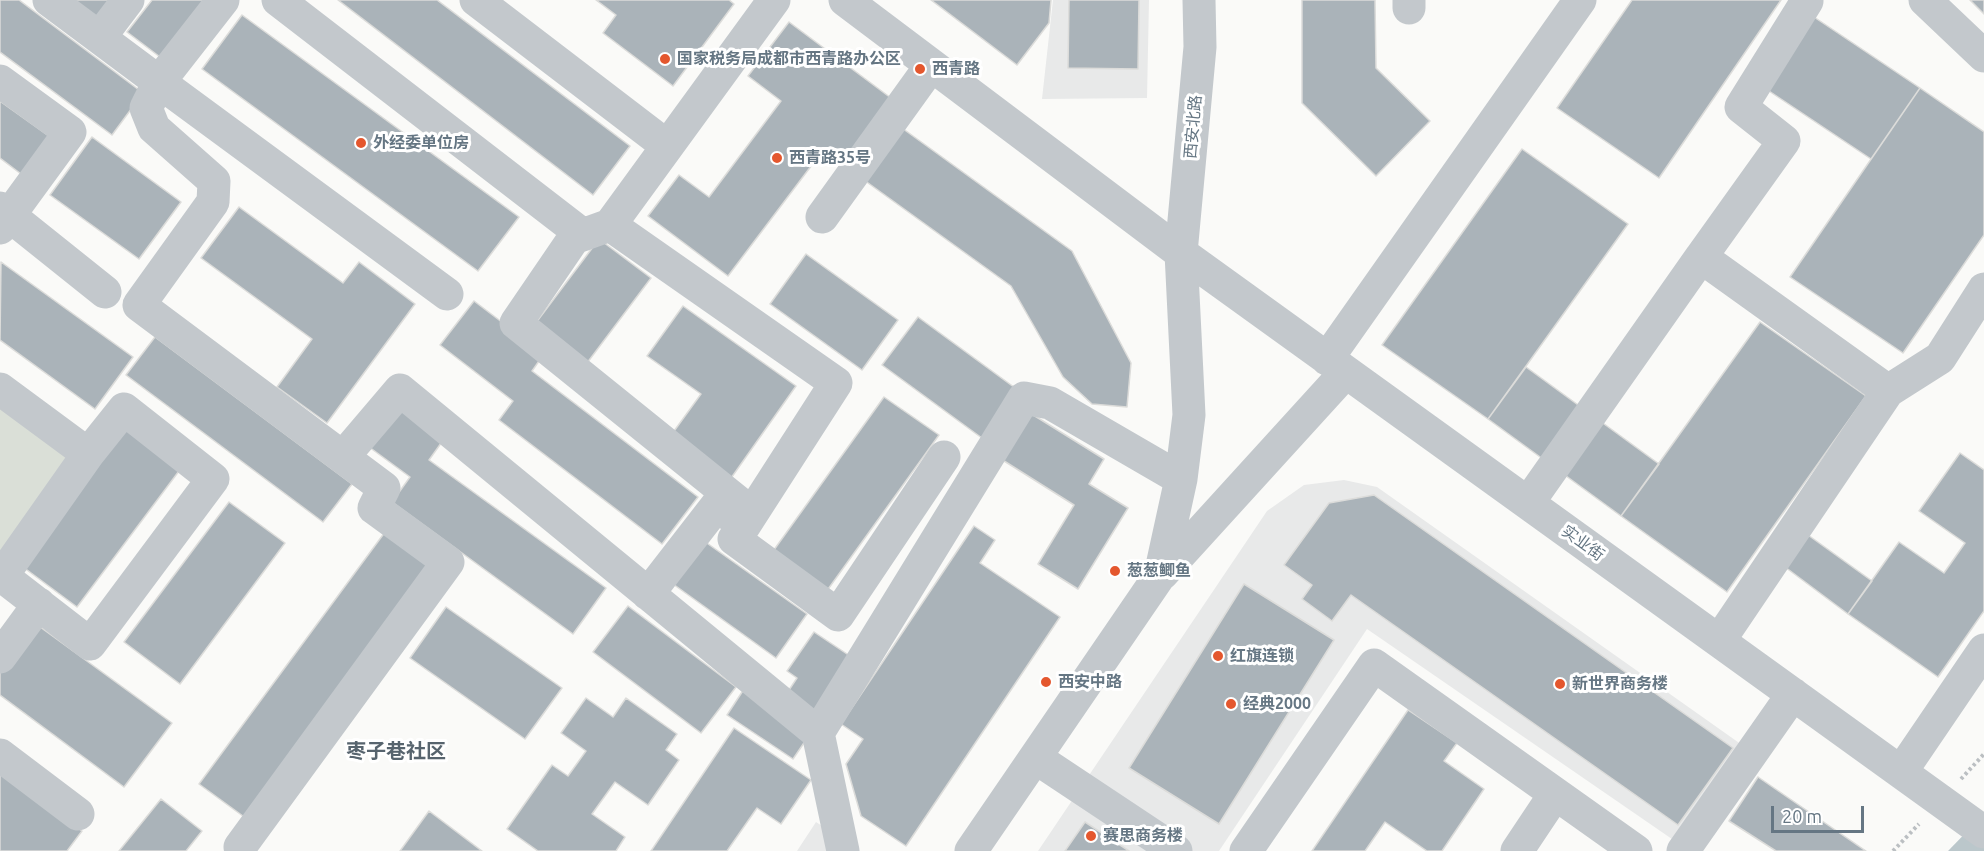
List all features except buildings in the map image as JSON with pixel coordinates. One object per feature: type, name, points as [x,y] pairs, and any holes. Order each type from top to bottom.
[{"type":"street","points":[[49,0],[447,294]]},
{"type":"street","points":[[100,37],[128,0]]},
{"type":"street","points":[[223,0],[159,82],[146,108],[154,128],[214,181],[213,202],[139,305],[384,488],[374,508],[448,562],[237,850]]},
{"type":"street","points":[[278,0],[596,230],[836,383],[734,539],[838,615],[944,457]]},
{"type":"street","points":[[476,0],[667,146]]},
{"type":"street","points":[[748,519],[516,323],[573,238],[596,230],[667,146],[774,0]]},
{"type":"street","points":[[845,0],[930,67],[1182,254],[1189,415],[1181,478],[1160,575]]},
{"type":"street","name":"西安北路","points":[[1182,254],[1200,47],[1199,0]]},
{"type":"street","points":[[971,851],[1160,575],[1336,365],[1580,0]]},
{"type":"street","points":[[1925,0],[1984,56]]},
{"type":"street","points":[[1528,503],[1784,141],[1741,107],[1807,1]]},
{"type":"street","points":[[822,217],[930,67]]},
{"type":"street","points":[[0,81],[70,132],[3,217],[105,292]]},
{"type":"street","name":"实业街","points":[[1182,254],[1984,832]]},
{"type":"street","points":[[1701,257],[1888,391]]},
{"type":"street","points":[[1719,641],[1888,391],[1940,358],[1984,289]]},
{"type":"street","points":[[0,389],[88,454]]},
{"type":"street","points":[[343,457],[400,390],[818,733],[843,851]]},
{"type":"street","points":[[818,733],[1024,398],[1050,403],[1181,478]]},
{"type":"street","points":[[124,409],[213,479],[90,644],[2,576],[88,454],[124,409]]},
{"type":"street","points":[[648,594],[717,505],[748,519]]},
{"type":"street","points":[[0,657],[39,604]]},
{"type":"street","points":[[1901,772],[1984,650]]},
{"type":"street","points":[[1246,851],[1374,666],[1636,851]]},
{"type":"street","points":[[1683,851],[1793,694]]},
{"type":"street","points":[[0,755],[78,814]]},
{"type":"street","points":[[1036,758],[1176,851]]},
{"type":"street","points":[[1517,851],[1555,794]]},
{"type":"shaded area","points":[[1053,0],[1149,0],[1147,98],[1042,99]]},
{"type":"shaded area","points":[[0,375],[91,441],[0,567]]},
{"type":"shaded area","points":[[1344,480],[1377,487],[1752,752],[1685,848],[1367,629],[1219,851],[1038,851],[1267,511],[1304,485]]},
{"type":"shaded area","points":[[1984,814],[1984,851],[1948,851]]},
{"type":"shaded area","points":[[816,822],[860,851],[797,851]]},
{"type":"place","name":"国家税务局成都市西青路办公区","points":[[665,59]]},
{"type":"place","name":"西青路","points":[[920,69]]},
{"type":"place","name":"外经委单位房","points":[[361,143]]},
{"type":"place","name":"西青路35号","points":[[777,158]]},
{"type":"place","name":"葱葱鲫鱼","points":[[1115,571]]},
{"type":"place","name":"红旗连锁","points":[[1218,656]]},
{"type":"place","name":"西安中路","points":[[1046,682]]},
{"type":"place","name":"新世界商务楼","points":[[1560,684]]},
{"type":"place","name":"经典2000","points":[[1231,704]]},
{"type":"place","name":"赛思商务楼","points":[[1091,836]]},
{"type":"district","name":"枣子巷社区","points":[[396,751]]}]
